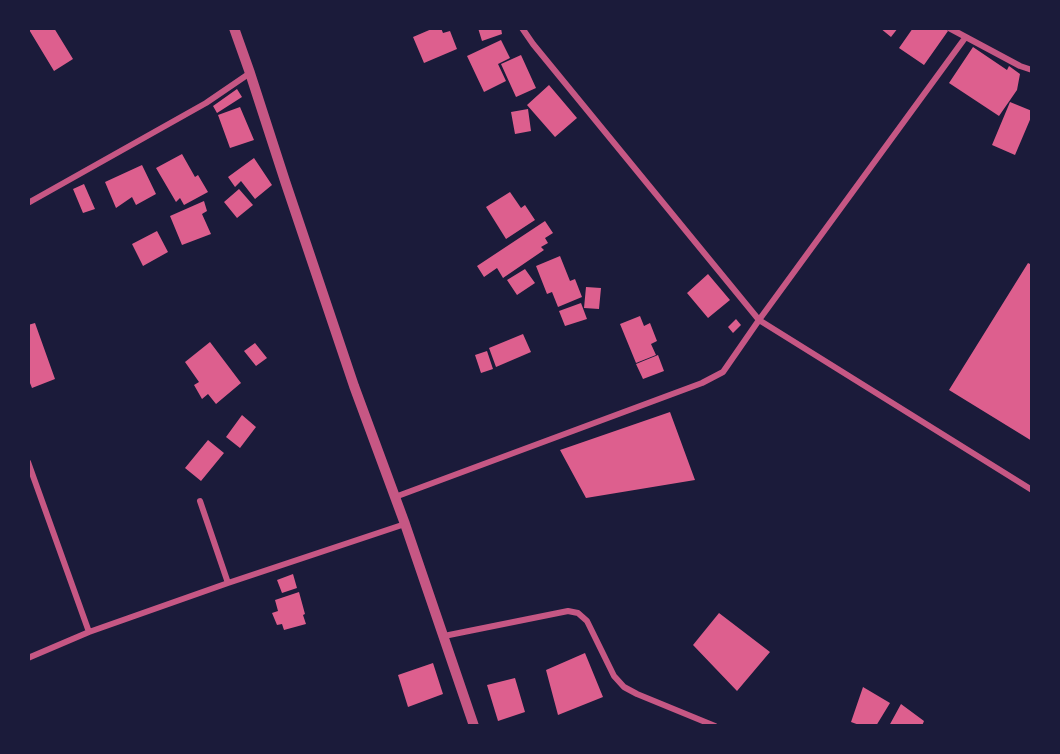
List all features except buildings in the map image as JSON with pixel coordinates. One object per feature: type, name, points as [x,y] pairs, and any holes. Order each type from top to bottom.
[{"type":"street","points":[[234,28],[354,386],[405,524],[474,726]]},
{"type":"street","points":[[522,28],[759,320],[1032,490]]},
{"type":"street","points":[[949,28],[1020,66],[1032,70]]},
{"type":"street","points":[[394,497],[702,383],[723,372],[965,38]]},
{"type":"street","points":[[28,203],[206,103],[250,73]]},
{"type":"street","points":[[28,462],[89,632]]},
{"type":"street","points":[[200,501],[228,583]]},
{"type":"street","points":[[28,658],[89,632],[405,524]]},
{"type":"street","points":[[444,636],[568,611],[578,613],[587,621],[614,676],[624,687],[715,726]]}]
